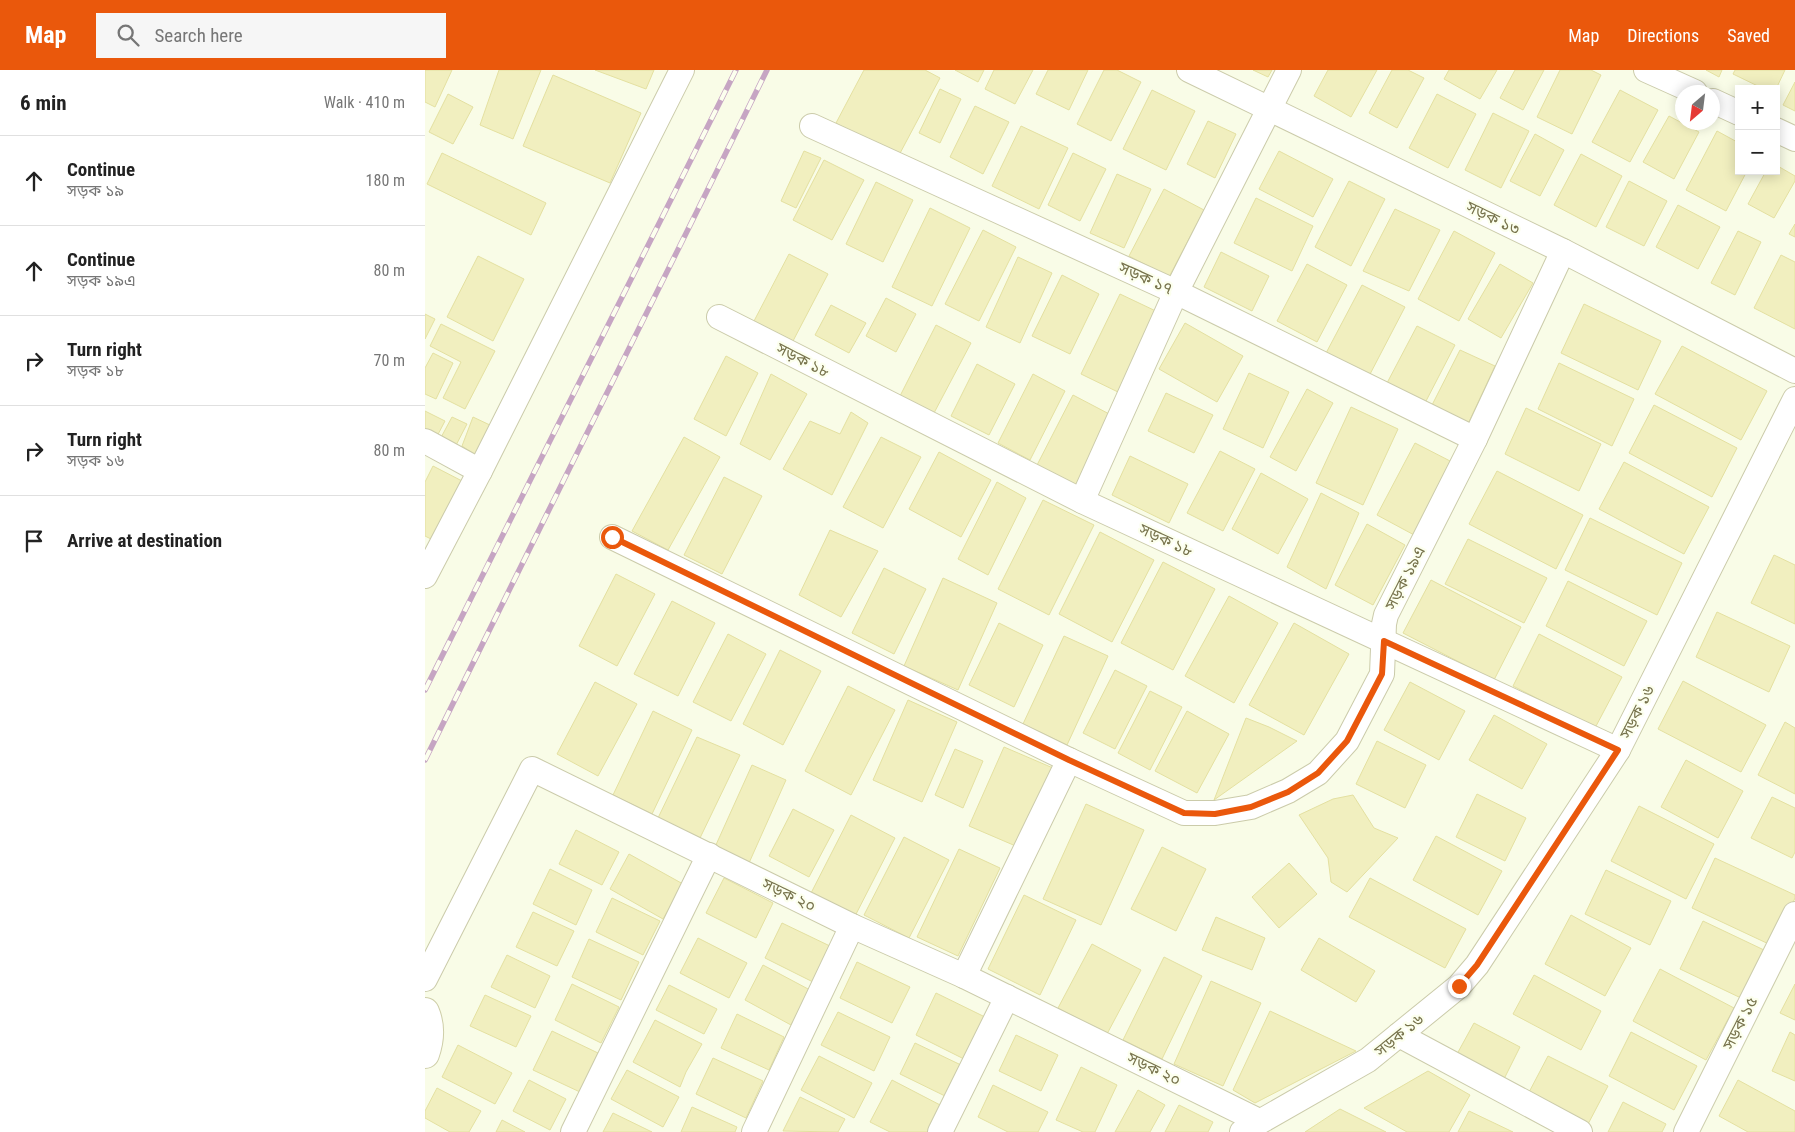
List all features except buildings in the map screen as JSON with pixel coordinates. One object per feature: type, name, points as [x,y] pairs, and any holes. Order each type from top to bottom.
[{"type":"main road","points":[[425,1012],[428,1018],[430,1038],[425,1054]]},
{"type":"street","points":[[425,576],[682,70]]},
{"type":"street","name":"সড়ক ১৩","points":[[1189,70],[1563,251],[1795,371]]},
{"type":"street","points":[[1082,501],[1176,292],[1289,70]]},
{"type":"street","points":[[1646,70],[1679,85]]},
{"type":"street","points":[[1720,104],[1735,111]]},
{"type":"street","name":"সড়ক ১৭","points":[[812,126],[1176,292],[1475,439]]},
{"type":"street","points":[[1780,132],[1795,138]]},
{"type":"street","name":"সড়ক ১৯এ","points":[[1069,760],[1184,813],[1215,814],[1251,807],[1288,792],[1318,773],[1347,741],[1382,674],[1386,615],[1475,439],[1563,251]]},
{"type":"street","name":"সড়ক ১৮","points":[[719,317],[1082,501],[1618,750]]},
{"type":"street","name":"সড়ক ১৬","points":[[1250,1127],[1368,1060],[1459,986],[1477,965],[1618,750],[1795,399]]},
{"type":"street","points":[[425,441],[480,471]]},
{"type":"street","points":[[612,537],[1069,760],[963,976]]},
{"type":"street","name":"সড়ক ২০","points":[[425,979],[532,768],[852,926],[1007,997],[1250,1127]]},
{"type":"street","points":[[573,1132],[709,855]]},
{"type":"street","name":"সড়ক ১৫","points":[[1686,1132],[1795,914]]},
{"type":"street","points":[[754,1132],[852,926]]},
{"type":"street","points":[[940,1132],[1007,997]]},
{"type":"street","points":[[1399,1035],[1580,1132]]},
{"type":"railway","points":[[425,690],[736,70]]},
{"type":"railway","points":[[425,760],[767,70]]},
{"type":"route","points":[[612,537],[1069,760],[1184,813],[1215,814],[1251,807],[1288,792],[1318,773],[1347,741],[1382,674],[1384,641],[1618,750],[1477,965],[1459,986]]}]
